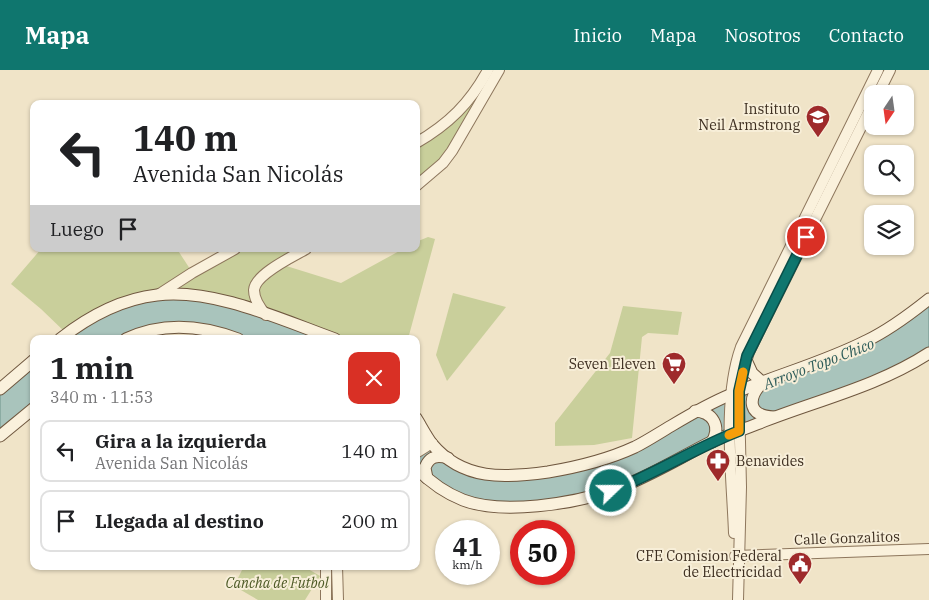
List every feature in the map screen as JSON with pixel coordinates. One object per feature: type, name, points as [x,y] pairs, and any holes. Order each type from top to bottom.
[{"type":"main road","points":[[65,335],[96,315],[137,299],[158,295],[190,295],[235,304],[324,335]]},
{"type":"main road","points":[[420,425],[429,439],[448,458],[474,472],[487,475],[513,476],[592,464],[636,446],[698,412],[735,395],[866,341],[896,324],[929,299]]},
{"type":"main road","points":[[135,335],[144,331],[173,327],[204,330],[227,335]]},
{"type":"main road","points":[[421,478],[437,492],[462,504],[476,507],[545,505],[575,500],[611,491],[631,483],[734,429],[855,388],[908,366],[929,354]]},
{"type":"main road","points":[[746,360],[752,373],[761,384]]},
{"type":"main road","points":[[0,389],[30,363]]},
{"type":"main road","points":[[761,384],[752,396],[752,403],[757,412],[770,417]]},
{"type":"main road","points":[[0,436],[30,411]]},
{"type":"main road","points":[[698,412],[711,416],[714,420],[716,428],[714,440]]},
{"type":"main road","points":[[421,478],[431,458],[438,456],[448,458]]},
{"type":"main road","points":[[421,478],[463,500],[488,506]]},
{"type":"street","points":[[420,140],[450,120],[466,103],[488,70]]},
{"type":"street","points":[[420,183],[434,172],[447,157],[499,70]]},
{"type":"street","points":[[738,600],[733,370],[741,347],[878,70]]},
{"type":"street","points":[[882,85],[890,70]]},
{"type":"street","points":[[735,395],[746,360],[864,121]]},
{"type":"street","points":[[158,295],[230,252]]},
{"type":"street","points":[[266,315],[255,296],[254,289],[257,282],[279,264],[301,252]]},
{"type":"street","points":[[420,442],[429,439]]},
{"type":"street","points":[[420,449],[429,439]]},
{"type":"street","name":"Calle Gonzalitos","points":[[738,557],[929,549]]},
{"type":"street","points":[[326,570],[326,600]]},
{"type":"street","points":[[337,570],[338,600]]},
{"type":"street","points":[[326,583],[338,583]]},
{"type":"green space","points":[[477,95],[481,97],[452,151],[420,182],[420,140],[466,111]]},
{"type":"green space","points":[[428,237],[435,239],[409,335],[323,335],[235,304],[67,334],[11,284],[38,252],[179,252],[192,272],[229,252],[301,252],[280,264],[341,283],[398,252],[420,252],[420,240]]},
{"type":"green space","points":[[453,293],[506,307],[447,381],[436,355]]},
{"type":"green space","points":[[623,306],[682,312],[678,335],[648,333],[642,337],[632,438],[594,445],[555,446],[555,423],[610,353]]},
{"type":"green space","name":"Cancha de Futbol","points":[[242,570],[310,570],[320,576],[305,600],[258,600],[234,586]]},
{"type":"water","points":[[190,295],[321,335],[222,335],[196,328],[151,335],[67,335],[117,306]]},
{"type":"water","name":"Arroyo Topo Chico","points":[[929,299],[929,353],[782,415],[631,483],[545,505],[463,500],[420,471],[420,423],[448,458],[487,475],[592,464],[695,411],[849,349]]},
{"type":"water","points":[[30,363],[30,411],[0,436],[0,389]]},
{"type":"slow traffic","points":[[729,435],[739,431],[739,391],[743,372]]},
{"type":"place","name":"Instituto Neil Armstrong","points":[[818,138]]},
{"type":"place","name":"Seven Eleven","points":[[674,385]]},
{"type":"place","name":"Benavides","points":[[718,482]]},
{"type":"place","name":"CFE Comision Federal de Electricidad","points":[[800,585]]},
{"type":"route","points":[[611,491],[739,431],[739,391],[747,356],[806,237]]}]
